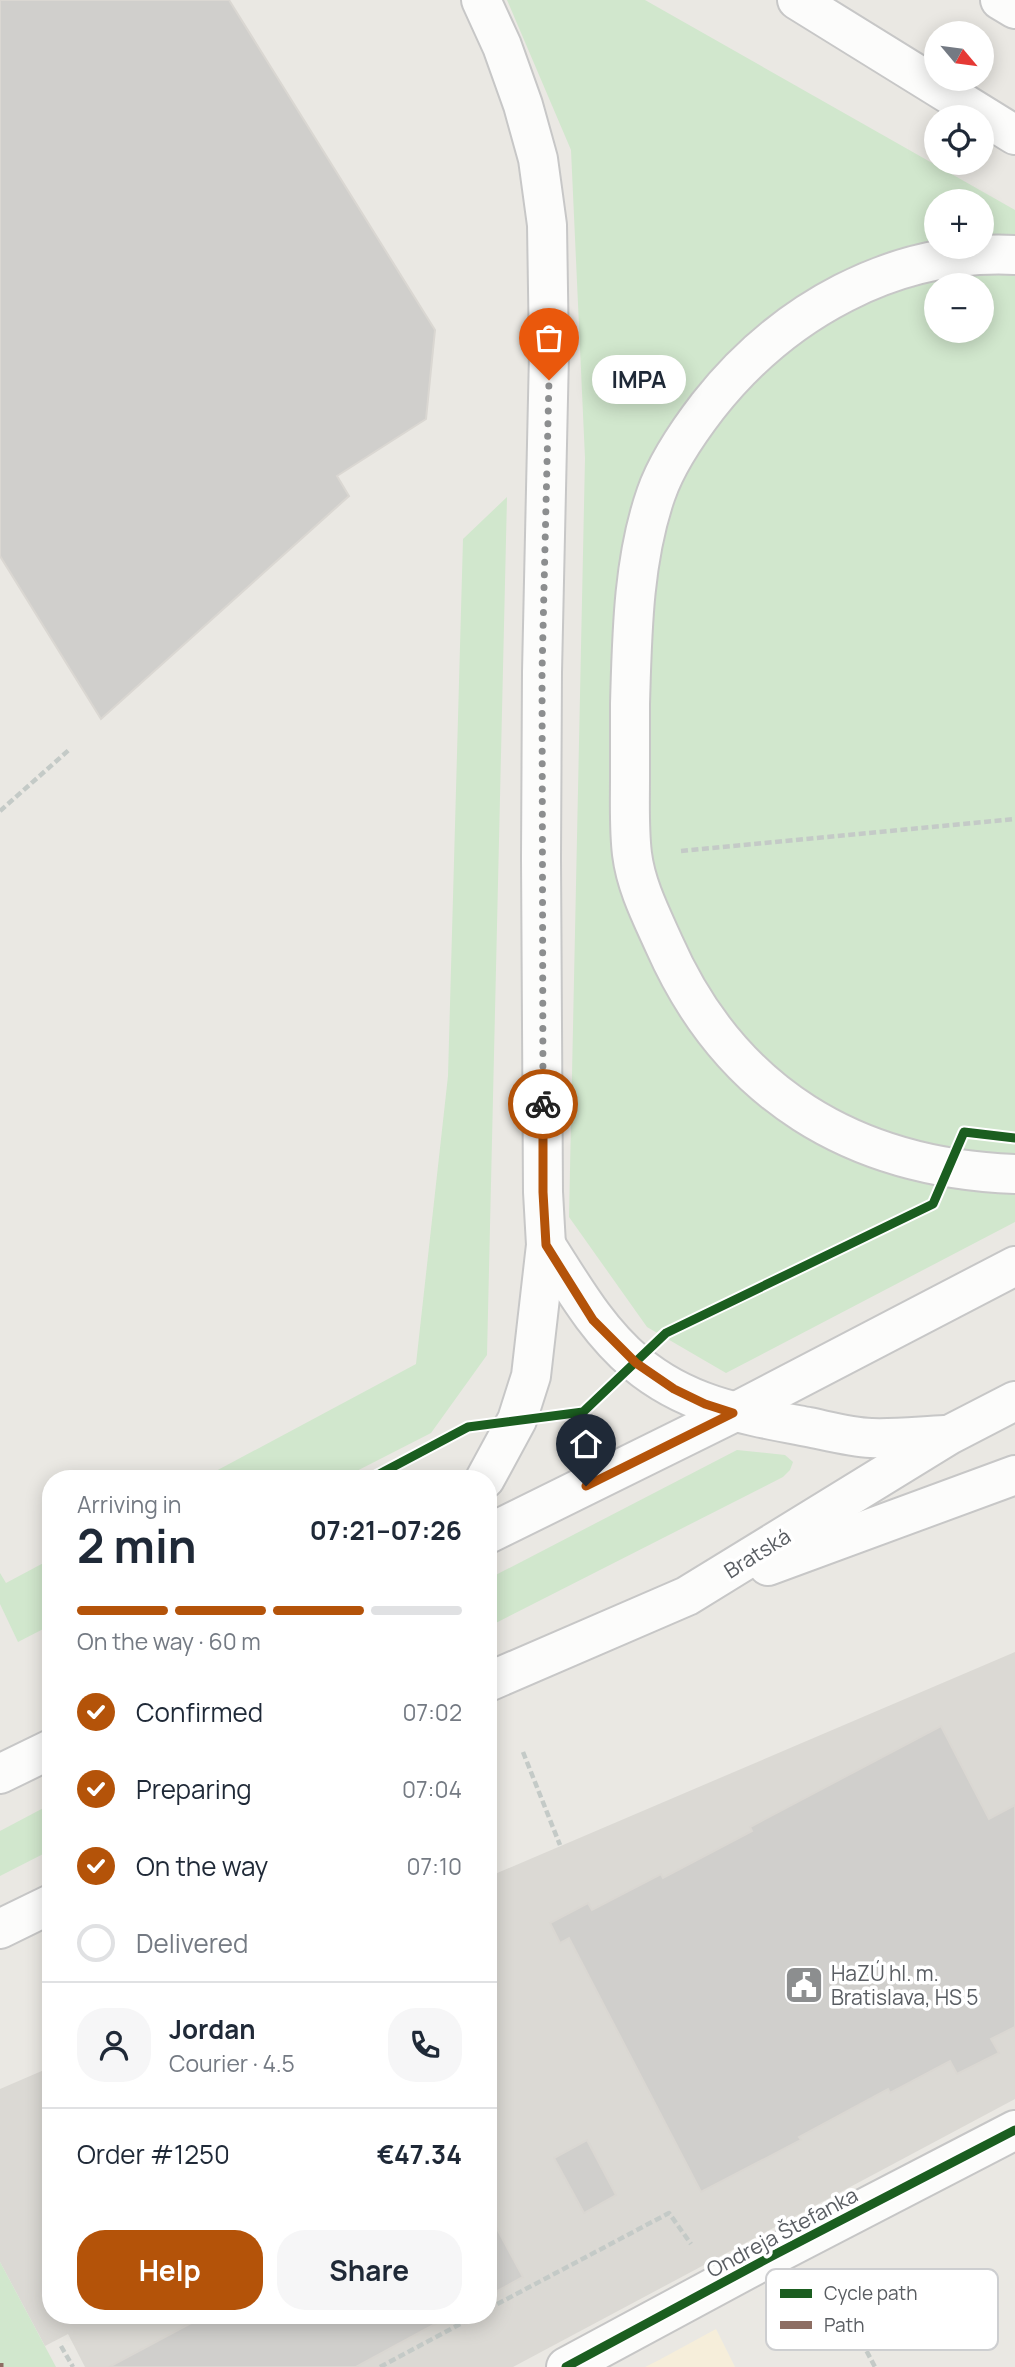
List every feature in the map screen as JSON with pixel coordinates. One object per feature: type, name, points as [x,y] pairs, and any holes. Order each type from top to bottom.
[{"type":"main road","points":[[481,0],[511,69],[538,159],[547,225],[549,353],[541,846],[543,1192],[546,1245],[531,1376],[517,1420],[490,1470]]},
{"type":"main road","points":[[797,0],[1015,135]]},
{"type":"main road","points":[[1000,0],[1015,9]]},
{"type":"main road","points":[[1015,255],[968,255],[933,260],[898,270],[838,295],[810,311],[764,346],[727,382],[689,432],[656,494],[637,588],[630,715],[632,856],[645,901],[668,953],[696,1004],[724,1042],[785,1101],[810,1118],[873,1148],[938,1165],[1015,1174]]},
{"type":"main road","points":[[546,1245],[593,1320],[636,1363],[674,1389],[705,1404],[733,1413],[869,1438],[949,1435]]},
{"type":"main road","points":[[497,1530],[733,1413],[1015,1266]]},
{"type":"main road","name":"Bratská","points":[[497,1678],[687,1596],[949,1435],[1015,1401]]},
{"type":"main road","points":[[687,1596],[1015,1475]]},
{"type":"main road","points":[[0,1774],[42,1753]]},
{"type":"main road","points":[[0,1929],[42,1908]]},
{"type":"main road","name":"Ondreja Štefanka","points":[[566,2367],[1015,2130]]},
{"type":"path","points":[[0,811],[70,749]]},
{"type":"path","points":[[632,856],[1015,819]]},
{"type":"path","points":[[523,1752],[560,1845]]},
{"type":"path","points":[[497,2304],[669,2213],[696,2251]]},
{"type":"path","points":[[380,2367],[460,2324]]},
{"type":"path","points":[[61,2346],[72,2367]]},
{"type":"path","points":[[866,2350],[875,2367]]},
{"type":"shaded area","points":[[1015,1652],[1015,2099],[513,2367],[85,2367],[68,2334],[45,2346],[0,2262],[0,2089],[42,2071],[42,2324],[497,2324],[497,1873]]},
{"type":"shaded area","points":[[716,2329],[735,2367],[645,2367],[659,2360]]},
{"type":"green space","points":[[507,0],[645,0],[924,158],[924,175],[953,175],[978,189],[924,189],[924,259],[994,259],[994,198],[1015,210],[1015,1222],[726,1373],[647,1327],[569,1217],[585,458],[571,150]]},
{"type":"green space","points":[[507,497],[487,1355],[431,1433],[359,1470],[218,1470],[416,1364],[448,1076],[463,539]]},
{"type":"green space","points":[[737,1450],[785,1455],[793,1462],[783,1477],[497,1622],[497,1574]]},
{"type":"green space","points":[[42,1564],[42,1630],[18,1642],[0,1604],[0,1573],[6,1583]]},
{"type":"green space","points":[[42,1809],[42,1855],[0,1876],[0,1831]]},
{"type":"green space","points":[[0,2262],[56,2367],[0,2367]]},
{"type":"building","points":[[0,0],[229,0],[435,330],[426,419],[337,476],[349,496],[101,719],[0,556]]},
{"type":"building","name":"HaZÚ hl. m. Bratislava, HS 5","points":[[941,1726],[989,1819],[1015,1805],[1015,2027],[991,2039],[999,2053],[957,2074],[950,2061],[890,2093],[888,2089],[799,2137],[801,2140],[701,2192],[569,1938],[560,1943],[550,1923],[588,1903],[592,1910],[661,1874],[663,1878],[752,1831],[750,1827]]},
{"type":"building","points":[[587,2140],[616,2195],[584,2213],[554,2158]]},
{"type":"building","points":[[497,2229],[523,2277],[497,2291]]},
{"type":"building","points":[[189,2324],[435,2324],[356,2367],[109,2367]]},
{"type":"cycle path","points":[[387,1470],[468,1427],[583,1412],[666,1333],[933,1204],[964,1132],[1015,1138]]},
{"type":"cycle path","points":[[566,2367],[1015,2130]]},
{"type":"way so far","points":[[543,1104],[542,672],[549,380]]},
{"type":"place","name":"IMPA","points":[[549,380]]},
{"type":"place","name":"HaZÚ hl. m. Bratislava, HS 5","points":[[804,1985]]},
{"type":"route","points":[[543,1104],[546,1245],[593,1320],[636,1363],[674,1389],[705,1404],[733,1413],[586,1486]]}]
